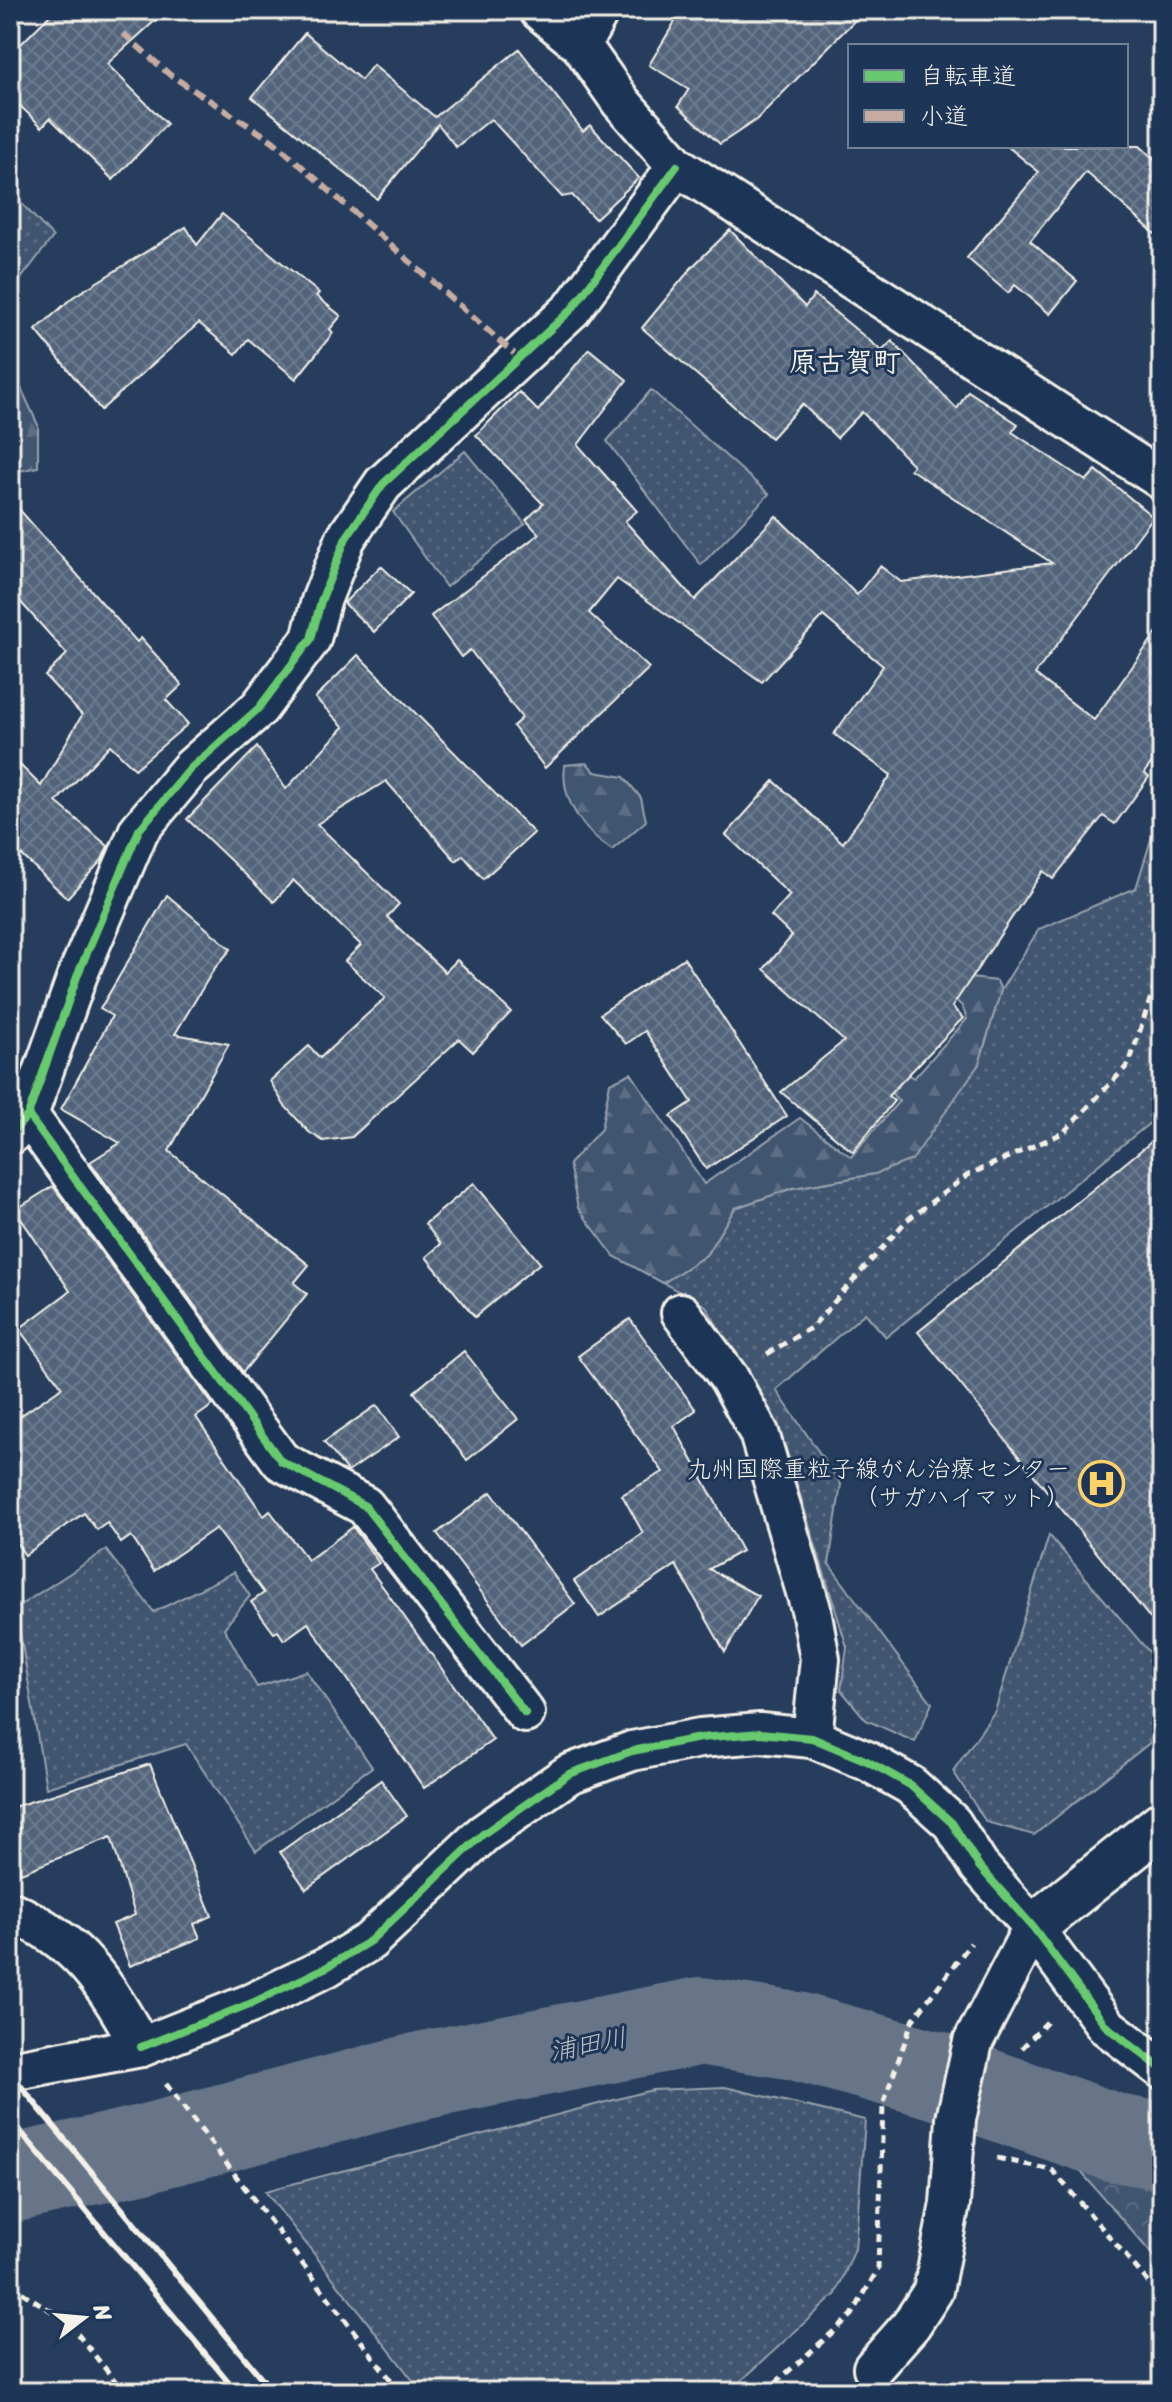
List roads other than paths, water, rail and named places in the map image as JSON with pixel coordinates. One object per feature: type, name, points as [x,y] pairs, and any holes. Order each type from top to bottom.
[{"type":"street","points":[[539,10],[581,45],[621,102],[677,166],[1162,480]]},
{"type":"street","points":[[581,45],[600,10]]},
{"type":"street","points":[[525,1713],[365,1506],[281,1461],[19,1125],[139,830],[190,769],[259,708],[311,639],[321,601],[346,538],[383,484],[572,309],[677,166]]},
{"type":"street","points":[[681,1313],[729,1378],[759,1433],[811,1609],[820,1659],[812,1738]]},
{"type":"street","points":[[10,2071],[141,2047],[327,1967],[370,1941],[483,1834],[569,1774],[632,1751],[700,1738],[760,1733],[812,1738],[867,1761],[910,1785],[952,1823],[979,1866],[1033,1927],[1106,2026],[1162,2069]]},
{"type":"street","points":[[873,2368],[911,2325],[933,2291],[950,2204],[956,2119],[973,2042],[1033,1927],[1162,1824]]},
{"type":"street","points":[[10,1911],[48,1928],[104,1982],[141,2047]]},
{"type":"waterway","name":"浦田川","points":[[10,2179],[139,2150],[425,2075],[701,2021],[796,2036],[936,2075],[1116,2138],[1162,2146]]},
{"type":"railway","points":[[10,2073],[273,2392]]},
{"type":"railway","points":[[10,2119],[237,2392]]},
{"type":"place","name":"九州国際重粒子線がん治療センター （サガハイマット）","points":[[1101,1483]]},
{"type":"district","name":"原古賀町","points":[[845,361]]}]
